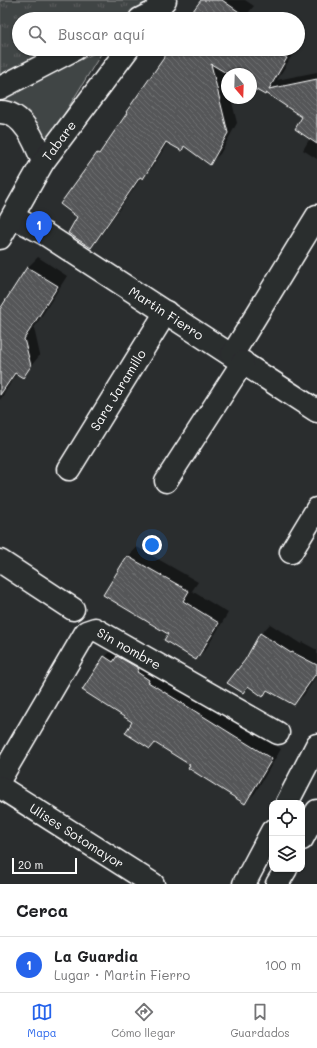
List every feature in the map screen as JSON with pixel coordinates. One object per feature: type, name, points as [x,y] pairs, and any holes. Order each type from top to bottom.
[{"type":"street","points":[[0,88],[62,56]]},
{"type":"street","name":"Tabare","points":[[0,238],[43,162],[123,56]]},
{"type":"street","points":[[0,112],[4,112],[23,122],[35,141],[43,162]]},
{"type":"street","points":[[166,481],[238,358],[317,216]]},
{"type":"street","name":"Martin Fierro","points":[[13,217],[45,234],[238,358],[317,411]]},
{"type":"street","name":"Sara Jaramillo","points":[[69,469],[166,312]]},
{"type":"street","points":[[291,552],[317,509]]},
{"type":"street","points":[[0,561],[73,609]]},
{"type":"street","name":"Sin nombre","points":[[0,779],[86,632],[95,629],[278,733]]},
{"type":"street","points":[[289,800],[317,745]]},
{"type":"street","name":"Ulises Sotomayor","points":[[0,787],[153,884]]},
{"type":"street","points":[[304,836],[317,811]]},
{"type":"street","points":[[244,884],[269,836]]},
{"type":"street","points":[[278,884],[284,872]]},
{"type":"green space","points":[[0,0],[165,0],[149,12],[12,12],[12,56],[60,56],[0,84]]},
{"type":"green space","points":[[89,56],[100,56],[46,144],[38,127],[29,115],[17,107],[0,101],[0,96]]},
{"type":"building","points":[[201,0],[222,0],[239,12],[192,12]]},
{"type":"building","points":[[165,56],[283,56],[287,58],[269,89],[317,79],[317,144],[295,129],[302,117],[266,93],[265,95],[257,90],[257,68],[221,68],[221,70],[211,64],[228,133],[210,165],[184,146],[182,151],[166,142],[143,179],[140,177],[91,248],[68,233],[77,217],[60,204],[97,153],[99,154],[127,113],[126,112]]},
{"type":"building","points":[[27,267],[58,286],[24,339],[31,366],[23,378],[15,373],[0,395],[0,309]]},
{"type":"building","points":[[127,556],[189,591],[183,601],[219,623],[196,660],[164,640],[168,634],[103,595]]},
{"type":"building","points":[[260,633],[291,653],[292,652],[317,665],[317,672],[294,705],[267,690],[263,697],[248,686],[243,693],[227,683],[245,660]]},
{"type":"building","points":[[104,656],[113,662],[117,656],[133,665],[139,669],[137,672],[149,680],[148,682],[272,759],[245,804],[188,768],[190,765],[155,743],[150,749],[125,733],[132,722],[82,690]]},
{"type":"place","name":"La Guardia","points":[[39,244]]}]
